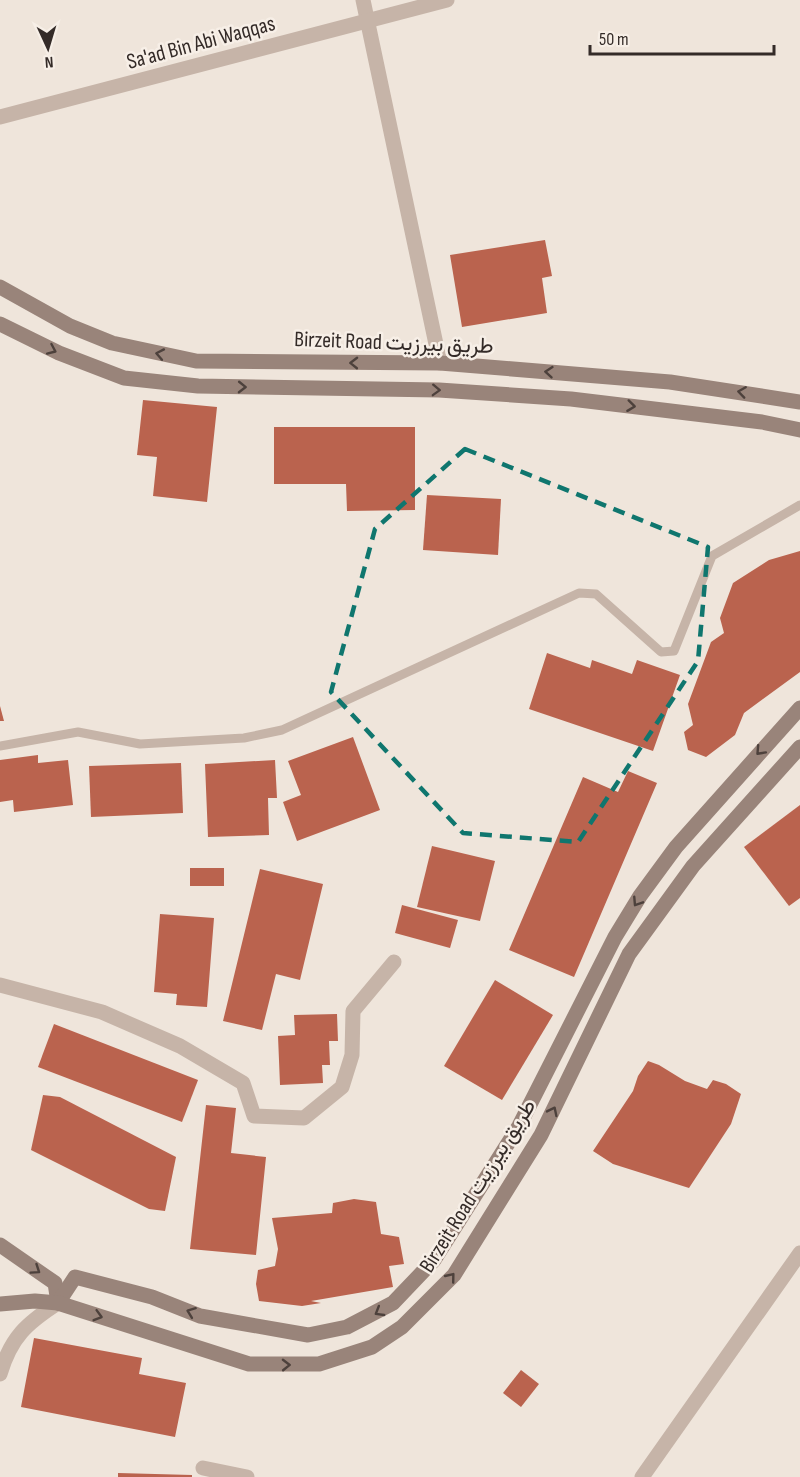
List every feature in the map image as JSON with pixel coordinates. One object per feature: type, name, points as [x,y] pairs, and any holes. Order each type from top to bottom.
[{"type":"main road","name":"Birzeit Road طريق بيرزيت","points":[[0,287],[70,326],[112,343],[196,361],[440,363],[670,382],[800,402]]},
{"type":"main road","points":[[0,324],[59,353],[124,378],[198,386],[439,390],[571,399],[762,422],[800,430]]},
{"type":"main road","points":[[58,1303],[75,1277],[152,1297],[200,1316],[308,1335],[347,1327],[393,1303],[434,1260],[519,1126],[615,937],[640,896],[676,847],[800,708]]},
{"type":"main road","name":"Birzeit Road طريق بيرزيت","points":[[0,1304],[35,1301],[58,1303],[249,1364],[319,1364],[350,1356],[372,1347],[402,1327],[454,1275],[541,1135],[629,954],[693,866],[800,747]]},
{"type":"main road","points":[[519,1126],[541,1135]]},
{"type":"main road","points":[[0,1245],[55,1283],[58,1303]]},
{"type":"street","points":[[363,0],[440,363]]},
{"type":"street","name":"Sa'ad Bin Abi Waqqas","points":[[0,117],[447,0]]},
{"type":"street","points":[[0,985],[102,1012],[180,1046],[243,1083],[254,1116],[304,1118],[342,1087],[352,1055],[352,1011],[394,962]]},
{"type":"street","points":[[642,1477],[800,1253]]},
{"type":"street","points":[[0,1374],[7,1351],[30,1321],[58,1303]]},
{"type":"street","points":[[203,1468],[247,1477]]},
{"type":"lane","points":[[0,746],[78,732],[140,744],[244,738],[282,730],[579,593],[596,594],[661,652],[674,651],[712,556],[800,505]]},
{"type":"highlighted area","points":[[465,449],[708,547],[698,661],[578,842],[463,833],[331,692],[375,529]]},
{"type":"building","points":[[545,240],[552,276],[542,278],[547,313],[462,327],[450,255]]},
{"type":"building","points":[[143,400],[217,407],[207,502],[153,496],[157,457],[137,455]]},
{"type":"building","points":[[274,427],[415,427],[415,510],[347,511],[346,484],[274,484]]},
{"type":"building","points":[[427,495],[501,499],[498,555],[423,550]]},
{"type":"building","points":[[800,551],[800,672],[744,713],[735,735],[706,757],[688,750],[684,732],[693,725],[688,704],[711,642],[724,633],[720,618],[733,583],[769,560]]},
{"type":"building","points":[[547,653],[590,668],[592,660],[632,674],[637,660],[680,675],[653,751],[529,709]]},
{"type":"building","points":[[0,706],[4,721],[0,721]]},
{"type":"building","points":[[353,737],[380,810],[297,841],[283,802],[301,795],[288,761]]},
{"type":"building","points":[[38,755],[38,763],[68,760],[73,805],[14,812],[13,800],[0,802],[0,760]]},
{"type":"building","points":[[275,760],[277,798],[268,798],[269,835],[208,837],[205,764]]},
{"type":"building","points":[[181,763],[183,813],[91,817],[89,766]]},
{"type":"building","points":[[628,771],[657,783],[574,977],[509,950],[583,777],[618,792]]},
{"type":"building","points":[[800,805],[800,898],[789,906],[744,847]]},
{"type":"building","points":[[432,846],[495,861],[480,921],[417,907]]},
{"type":"building","points":[[190,868],[224,868],[224,886],[190,886]]},
{"type":"building","points":[[260,869],[323,884],[300,980],[276,974],[262,1030],[223,1021]]},
{"type":"building","points":[[402,905],[458,920],[450,948],[395,933]]},
{"type":"building","points":[[160,914],[214,918],[207,1007],[176,1005],[177,994],[154,992]]},
{"type":"building","points":[[495,980],[553,1015],[502,1100],[444,1066]]},
{"type":"building","points":[[337,1014],[338,1041],[329,1041],[330,1065],[322,1065],[323,1083],[280,1085],[278,1036],[295,1035],[294,1015]]},
{"type":"building","points":[[54,1024],[198,1080],[182,1122],[38,1067]]},
{"type":"building","points":[[648,1061],[685,1081],[707,1089],[713,1080],[726,1084],[741,1094],[731,1124],[689,1188],[613,1164],[593,1151],[633,1091],[638,1076]]},
{"type":"building","points":[[43,1095],[60,1097],[176,1157],[165,1211],[149,1209],[31,1150]]},
{"type":"building","points":[[206,1105],[236,1108],[231,1153],[266,1157],[256,1255],[190,1249]]},
{"type":"building","points":[[354,1199],[376,1202],[381,1234],[399,1237],[404,1264],[389,1266],[393,1287],[311,1301],[321,1303],[302,1306],[259,1301],[256,1284],[258,1270],[275,1266],[278,1249],[272,1218],[332,1213],[333,1203]]},
{"type":"building","points":[[34,1338],[142,1358],[139,1374],[186,1383],[175,1437],[21,1407]]},
{"type":"building","points":[[521,1370],[539,1384],[521,1407],[503,1393]]},
{"type":"building","points":[[118,1473],[192,1475],[192,1477],[118,1477]]}]
